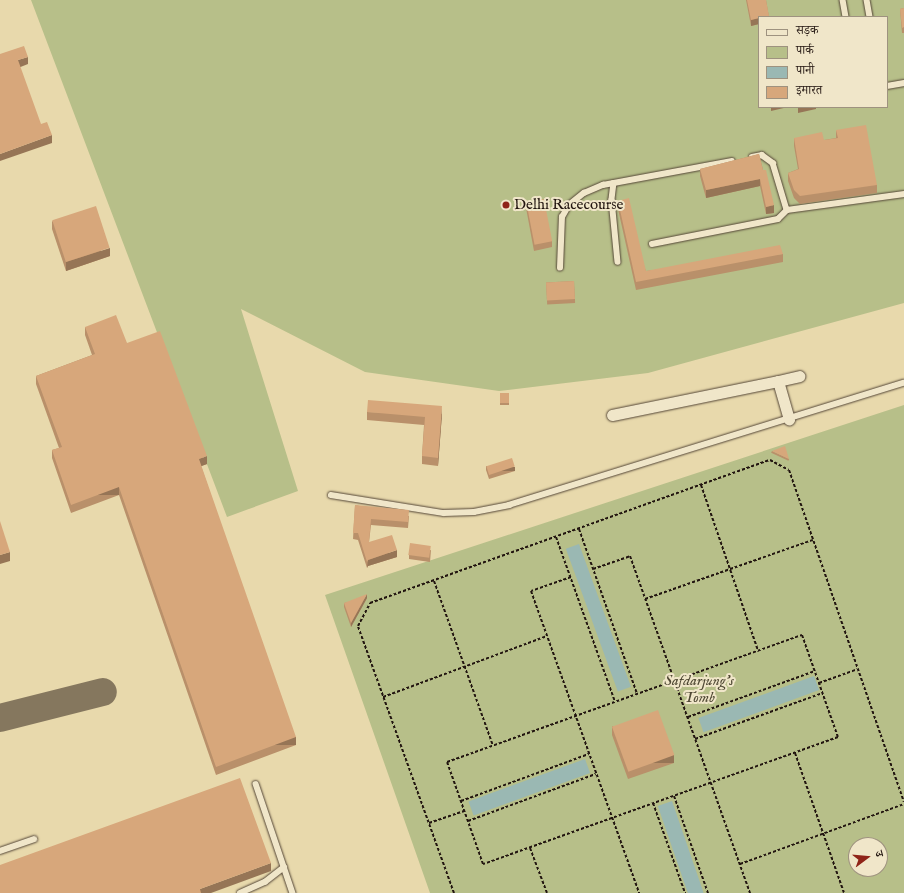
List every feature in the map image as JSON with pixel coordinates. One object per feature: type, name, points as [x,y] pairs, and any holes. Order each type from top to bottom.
[{"type":"street","points":[[612,415],[799,376]]},
{"type":"street","points":[[778,381],[789,419]]},
{"type":"lane","points":[[843,0],[846,16]]},
{"type":"lane","points":[[867,0],[870,16]]},
{"type":"lane","points":[[888,86],[904,83]]},
{"type":"lane","points":[[746,158],[762,155],[773,163],[787,210]]},
{"type":"lane","points":[[560,268],[562,217],[565,211],[584,193],[614,183],[739,160]]},
{"type":"lane","points":[[614,183],[612,200],[618,262]]},
{"type":"lane","points":[[787,210],[794,211],[904,194]]},
{"type":"lane","points":[[652,244],[778,219],[787,210]]},
{"type":"lane","points":[[331,494],[444,513],[474,512],[509,505],[904,383]]},
{"type":"lane","points":[[256,784],[293,893]]},
{"type":"lane","points":[[0,851],[34,839]]},
{"type":"lane","points":[[240,893],[265,882],[284,867]]},
{"type":"path","points":[[454,893],[358,626],[370,603],[770,460],[789,470],[904,803],[740,864]]},
{"type":"path","points":[[701,485],[758,651]]},
{"type":"path","points":[[579,529],[637,694]]},
{"type":"path","points":[[556,537],[615,702]]},
{"type":"path","points":[[645,599],[813,540]]},
{"type":"path","points":[[593,569],[630,556],[750,893]]},
{"type":"path","points":[[570,577],[531,591],[639,893]]},
{"type":"path","points":[[434,581],[493,746]]},
{"type":"path","points":[[802,635],[838,738],[483,864],[447,762],[637,694],[802,635]]},
{"type":"path","points":[[383,697],[547,636]]},
{"type":"path","points":[[819,683],[858,669]]},
{"type":"path","points":[[688,717],[815,672]]},
{"type":"path","points":[[695,739],[823,694]]},
{"type":"path","points":[[795,753],[844,893]]},
{"type":"path","points":[[460,801],[589,754]]},
{"type":"path","points":[[468,821],[596,774]]},
{"type":"path","points":[[674,796],[708,893]]},
{"type":"path","points":[[653,803],[685,893]]},
{"type":"path","points":[[429,824],[464,811]]},
{"type":"path","points":[[530,848],[546,893]]},
{"type":"green space","name":"Delhi Racecourse","points":[[31,0],[904,0],[904,303],[648,373],[499,391],[365,372],[241,309],[298,491],[227,517]]},
{"type":"green space","name":"Safdarjung's Tomb","points":[[904,405],[904,893],[430,893],[325,595]]},
{"type":"water","points":[[579,544],[631,687],[618,692],[566,549]]},
{"type":"water","points":[[814,676],[819,690],[704,732],[698,718]]},
{"type":"water","points":[[585,759],[590,773],[474,816],[468,801]]},
{"type":"water","points":[[672,801],[704,893],[688,893],[658,806]]},
{"type":"building","points":[[747,0],[766,0],[769,16],[758,16],[758,18],[751,20]]},
{"type":"building","points":[[904,8],[904,27],[902,28],[900,9]]},
{"type":"building","points":[[24,46],[28,57],[18,60],[41,124],[47,122],[52,135],[0,154],[0,54]]},
{"type":"building","points":[[866,125],[877,185],[800,196],[794,190],[788,173],[799,169],[794,138],[822,132],[824,140],[838,138],[836,130]]},
{"type":"building","points":[[759,154],[763,170],[766,170],[774,205],[766,207],[760,179],[706,190],[700,169]]},
{"type":"building","points":[[629,198],[646,271],[780,245],[783,254],[636,282],[618,201]]},
{"type":"building","points":[[544,199],[552,241],[535,245],[526,202]]},
{"type":"building","points":[[96,206],[110,248],[66,262],[52,220]]},
{"type":"building","points":[[574,281],[575,299],[547,300],[546,282]]},
{"type":"building","points":[[116,315],[127,343],[160,331],[207,456],[199,459],[296,737],[216,767],[119,487],[71,505],[52,450],[62,447],[36,376],[95,354],[85,327]]},
{"type":"building","points":[[500,393],[509,393],[509,403],[500,403]]},
{"type":"building","points":[[368,400],[442,406],[438,458],[422,456],[425,417],[367,412]]},
{"type":"building","points":[[785,446],[789,459],[772,451]]},
{"type":"building","points":[[512,458],[515,467],[489,475],[486,466]]},
{"type":"building","points":[[355,505],[409,510],[408,522],[371,519],[369,542],[392,535],[397,550],[368,560],[367,562],[358,533],[353,533]]},
{"type":"building","points":[[0,521],[10,552],[0,555]]},
{"type":"building","points":[[410,543],[431,546],[429,558],[408,555]]},
{"type":"building","points":[[367,594],[351,623],[344,603]]},
{"type":"building","name":"Safdarjung's Tomb","points":[[658,710],[674,755],[628,772],[612,727]]},
{"type":"building","points":[[240,778],[271,863],[200,889],[201,893],[0,893],[0,865]]},
{"type":"taxiway","points":[[0,718],[103,692]]},
{"type":"place","name":"Delhi Racecourse","points":[[506,205]]}]
